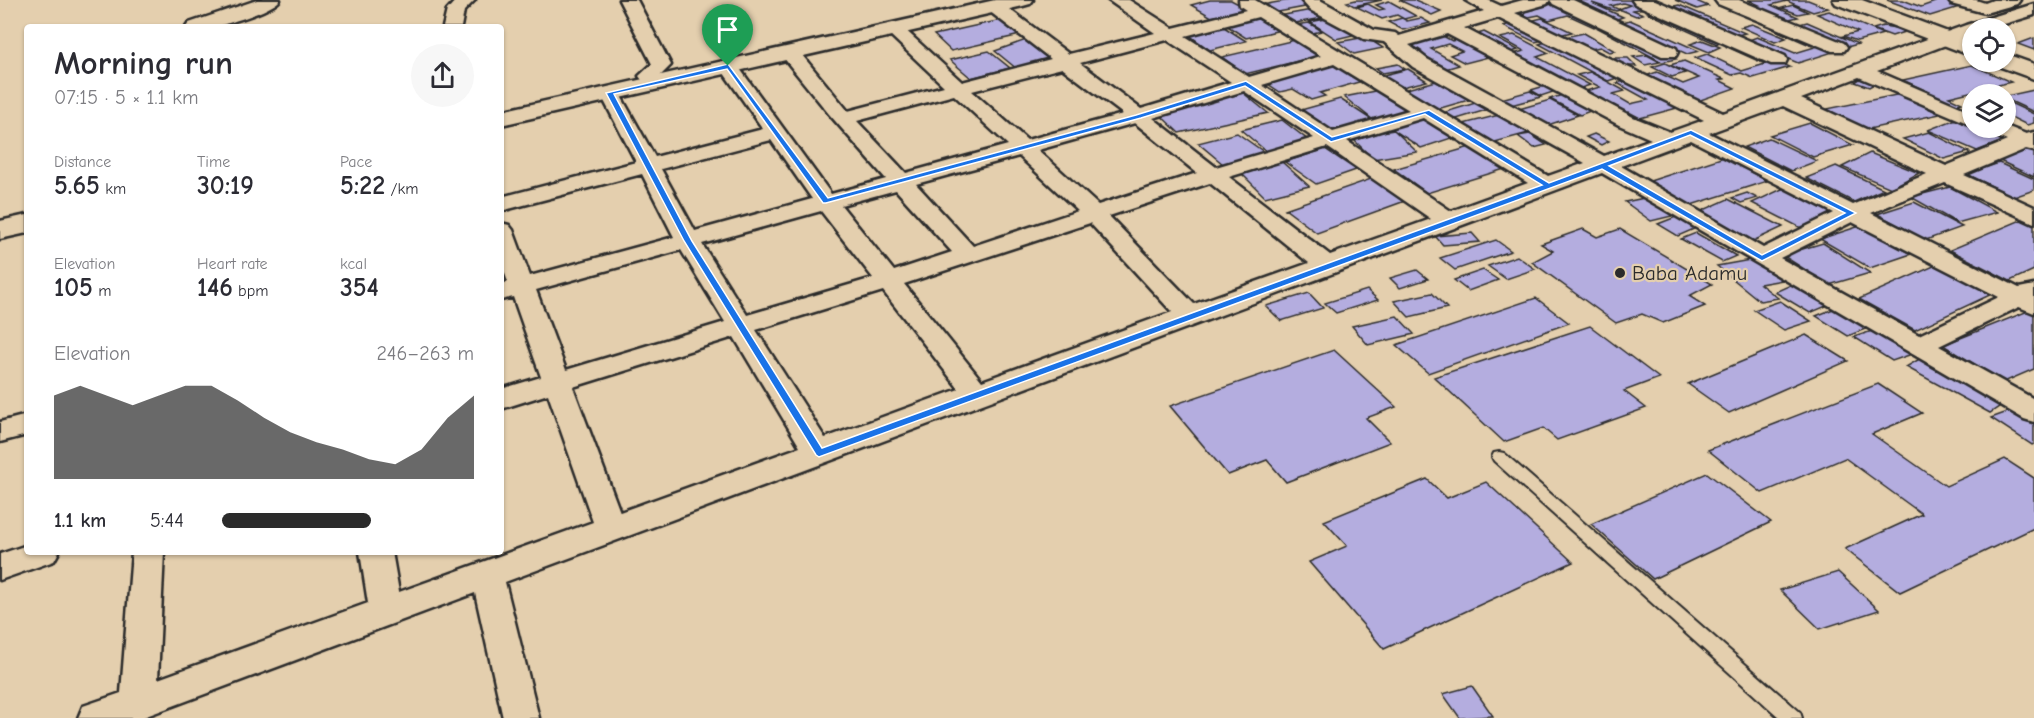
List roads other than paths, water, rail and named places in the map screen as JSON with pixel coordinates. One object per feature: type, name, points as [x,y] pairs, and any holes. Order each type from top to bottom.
[{"type":"street","points":[[204,24],[271,0]]},
{"type":"street","points":[[453,24],[456,10],[466,0]]},
{"type":"street","points":[[628,0],[662,65],[649,76],[654,83]]},
{"type":"street","points":[[504,117],[1023,0]]},
{"type":"street","points":[[1117,0],[1246,83],[1450,221]]},
{"type":"street","points":[[1243,0],[1548,186]]},
{"type":"street","points":[[1310,0],[1316,6],[1370,35],[1389,37],[1419,63],[1566,143],[1762,258],[2034,412]]},
{"type":"street","points":[[1474,0],[1723,121]]},
{"type":"street","points":[[1396,43],[1541,0]]},
{"type":"street","points":[[1559,0],[1669,52]]},
{"type":"street","points":[[1641,0],[1778,60]]},
{"type":"street","points":[[1724,0],[1838,47]]},
{"type":"street","points":[[1843,0],[1962,45]]},
{"type":"street","points":[[1957,0],[1985,8],[2034,9]]},
{"type":"street","points":[[995,7],[1328,266]]},
{"type":"street","points":[[2009,9],[2034,27]]},
{"type":"street","points":[[1993,18],[2009,9]]},
{"type":"street","points":[[843,118],[1065,60],[1171,36],[1261,11]]},
{"type":"street","points":[[1448,27],[1626,121],[1681,136],[1852,213],[2029,298]]},
{"type":"street","points":[[894,29],[1094,214],[1191,315]]},
{"type":"street","points":[[96,718],[1962,33]]},
{"type":"street","points":[[790,52],[843,118],[968,255]]},
{"type":"street","points":[[512,289],[1138,116],[1336,57]]},
{"type":"street","points":[[2016,65],[2034,72]]},
{"type":"street","points":[[728,66],[826,201],[978,395]]},
{"type":"street","points":[[1859,70],[1962,115]]},
{"type":"street","points":[[610,93],[688,241],[819,453]]},
{"type":"street","points":[[1783,98],[2034,216]]},
{"type":"street","points":[[504,398],[888,281],[1213,175],[1426,111]]},
{"type":"street","points":[[504,203],[776,132]]},
{"type":"street","points":[[2016,136],[2031,141]]},
{"type":"street","points":[[1762,258],[1852,213],[2031,141]]},
{"type":"street","points":[[0,230],[24,225]]},
{"type":"street","points":[[504,246],[512,289],[557,381],[611,529]]},
{"type":"street","points":[[1918,346],[2029,298]]},
{"type":"street","points":[[0,432],[24,425]]},
{"type":"street","points":[[138,703],[148,555]]},
{"type":"street","points":[[376,555],[386,612]]},
{"type":"street","points":[[488,574],[521,718]]},
{"type":"lane","points":[[1499,457],[1793,718]]},
{"type":"place","name":"Baba Adamu","points":[[1620,273]]}]
